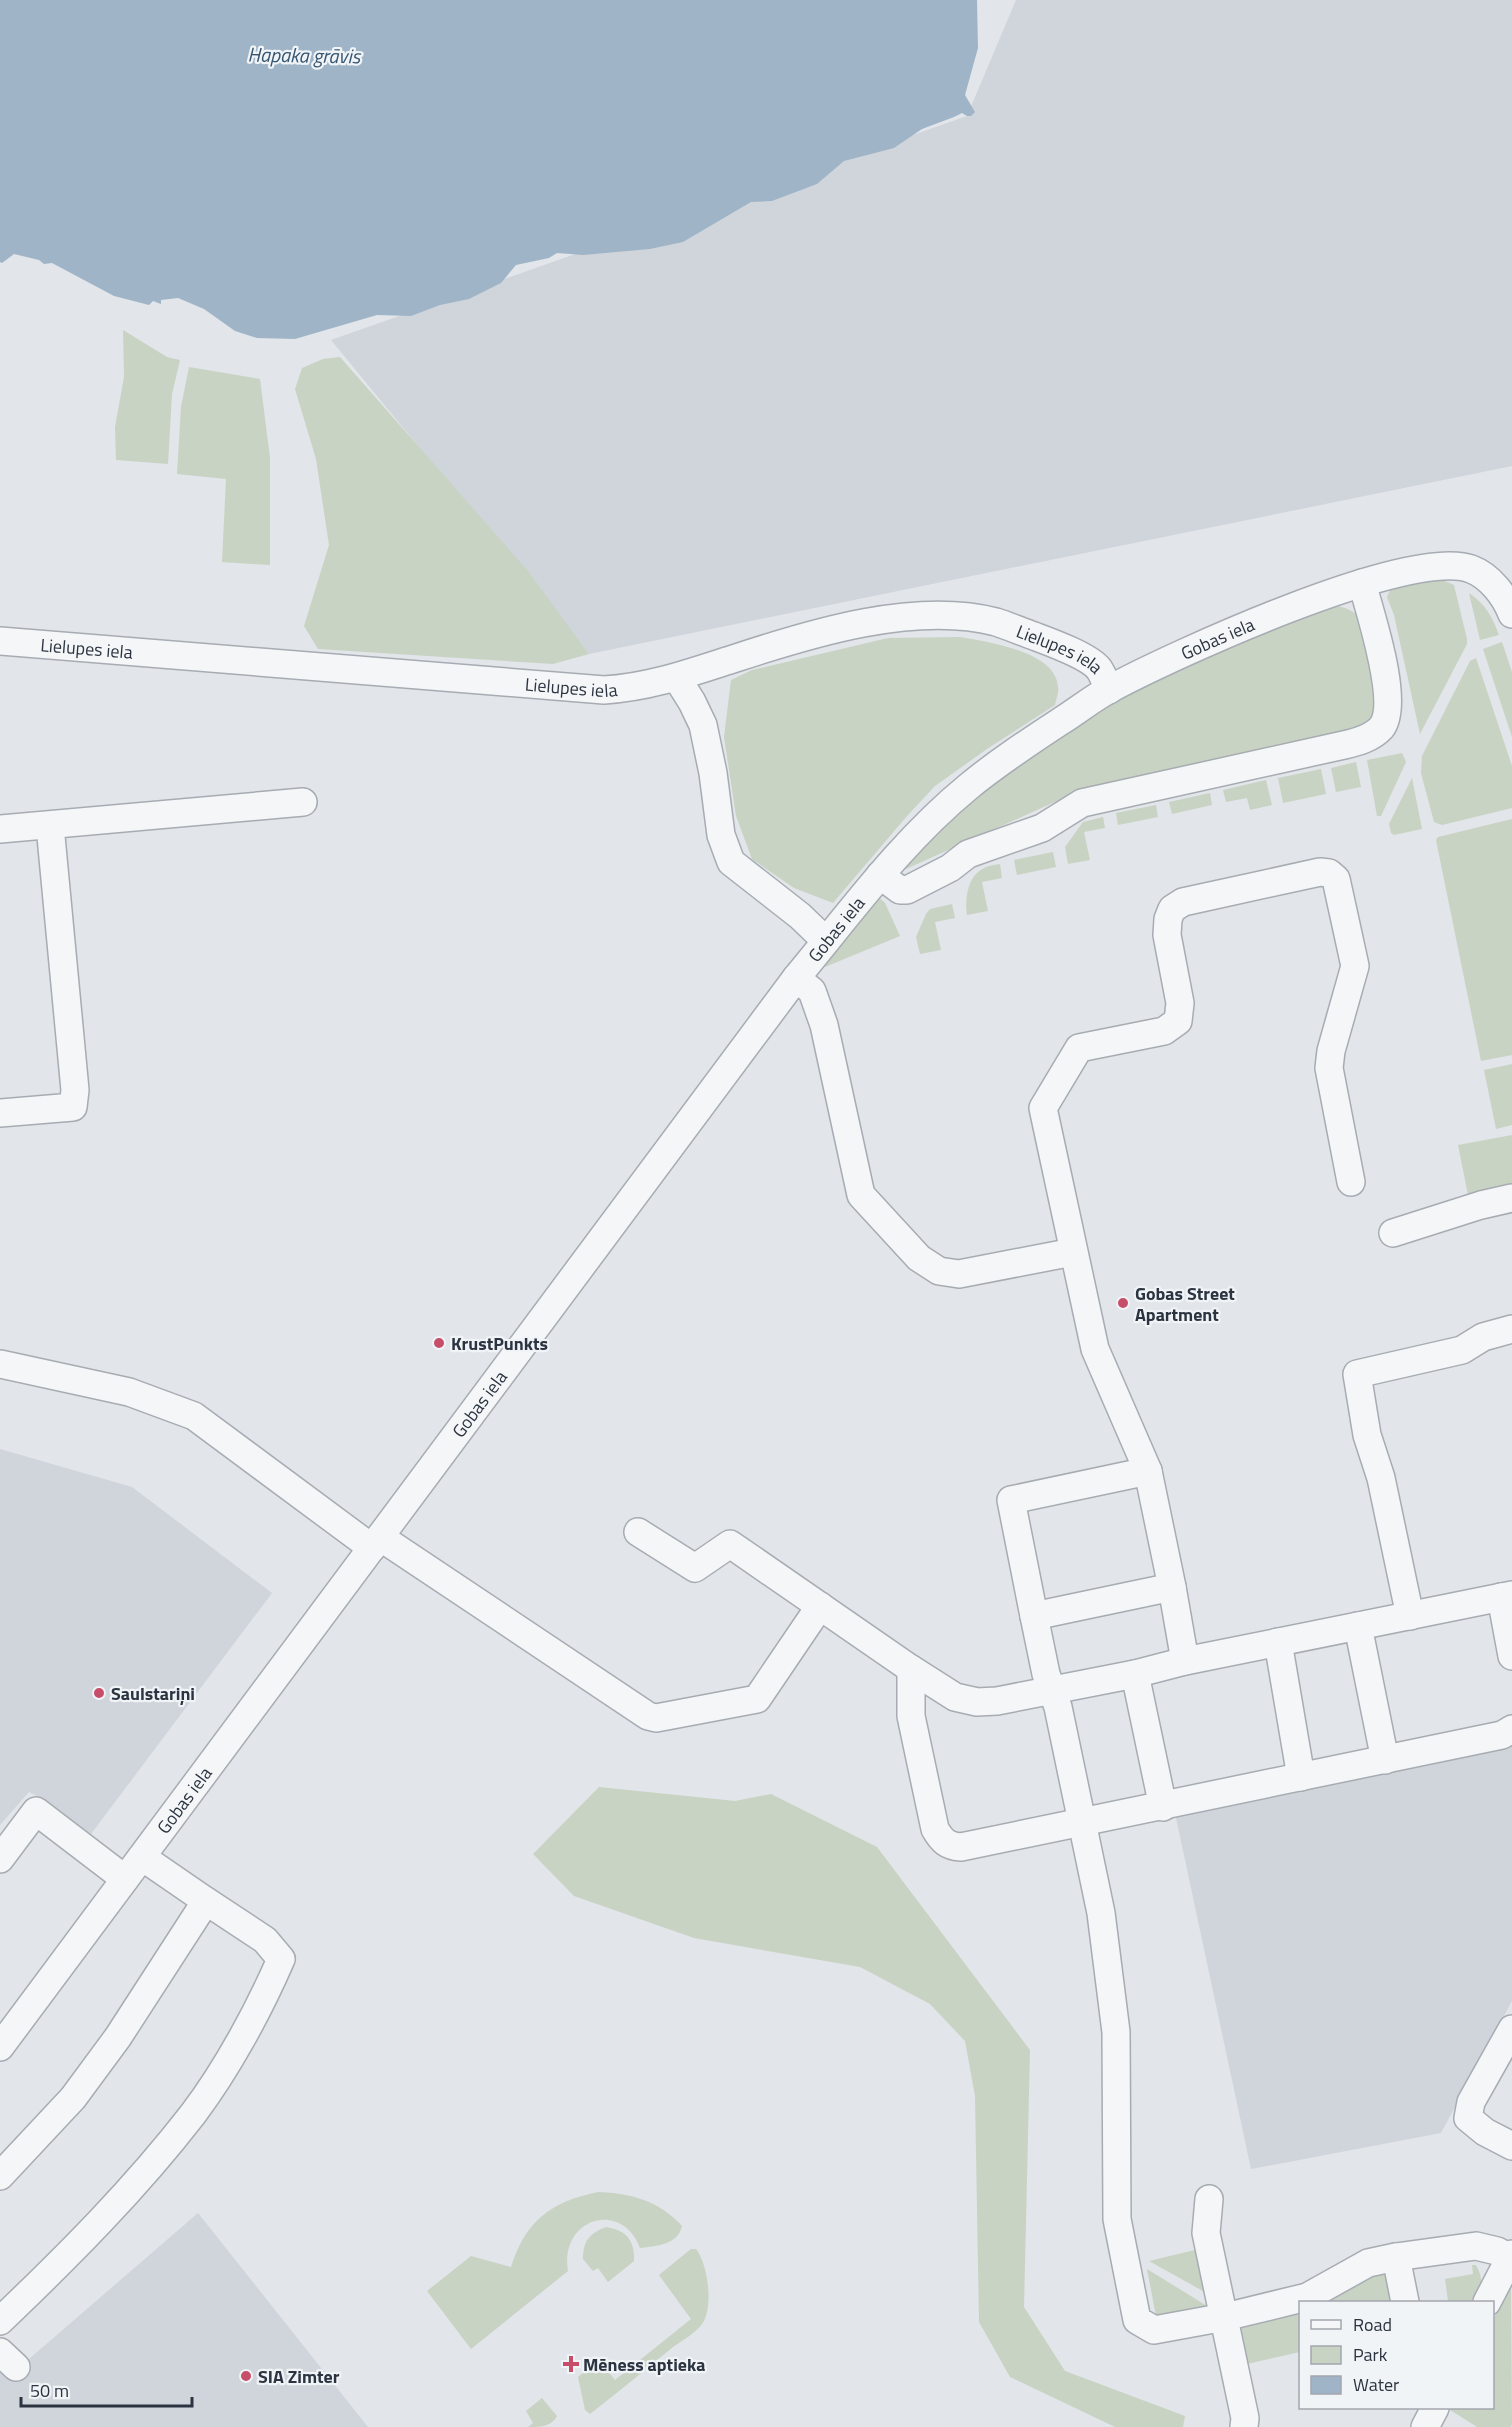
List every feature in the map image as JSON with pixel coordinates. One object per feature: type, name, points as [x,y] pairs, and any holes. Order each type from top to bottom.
[{"type":"street","name":"Gobas iela","points":[[0,2047],[796,978],[902,849],[969,786],[1006,758],[1109,690],[1210,640],[1362,584],[1428,566],[1454,565],[1471,569],[1489,579],[1508,604],[1512,614]]},
{"type":"street","points":[[880,875],[900,890],[907,890],[950,868],[968,854],[1042,828],[1082,803],[1344,745],[1370,737],[1382,727],[1388,715],[1389,693],[1362,584]]},
{"type":"street","name":"Lielupes iela","points":[[0,641],[604,690],[634,688],[677,678],[831,630],[895,619],[952,617],[994,622],[1064,647],[1098,668],[1109,690]]},
{"type":"street","points":[[677,678],[703,725],[713,773],[721,835],[731,862],[800,916],[826,941]]},
{"type":"street","points":[[0,830],[303,802]]},
{"type":"street","points":[[0,1113],[73,1107],[75,1090],[50,826]]},
{"type":"street","points":[[1185,1661],[1148,1471],[1095,1350],[1043,1108],[1079,1048],[1164,1031],[1178,1021],[1180,1003],[1167,935],[1168,919],[1172,909],[1182,902],[1320,872],[1329,873],[1336,879],[1355,966],[1331,1051],[1329,1068],[1351,1182]]},
{"type":"street","points":[[796,978],[812,991],[824,1025],[861,1195],[919,1258],[939,1271],[959,1274],[1073,1252]]},
{"type":"street","points":[[1393,1233],[1481,1205],[1512,1198]]},
{"type":"street","points":[[1410,1616],[1381,1478],[1367,1435],[1357,1374],[1462,1350],[1483,1337],[1512,1329]]},
{"type":"street","points":[[0,1364],[129,1392],[194,1416],[376,1542],[648,1716],[656,1718],[757,1699],[820,1606]]},
{"type":"street","points":[[1148,1471],[1011,1500],[1046,1674],[1058,1707],[1101,1913],[1116,2032],[1117,2219],[1137,2320],[1154,2330],[1225,2317],[1307,2297],[1368,2263],[1476,2246],[1511,2256],[1488,2301]]},
{"type":"street","points":[[638,1532],[695,1568],[730,1544],[911,1669],[955,1697],[977,1702],[997,1701],[1052,1691],[1185,1661],[1506,1596],[1512,1656]]},
{"type":"street","points":[[1034,1616],[1172,1587]]},
{"type":"street","points":[[1358,1626],[1385,1760]]},
{"type":"street","points":[[1278,1642],[1301,1777]]},
{"type":"street","points":[[911,1669],[911,1716],[935,1829],[942,1841],[961,1847],[1385,1760],[1502,1735],[1512,1730]]},
{"type":"street","points":[[1135,1674],[1163,1807]]},
{"type":"street","points":[[0,1859],[36,1811],[125,1879]]},
{"type":"street","points":[[0,2321],[87,2237],[194,2113],[236,2047],[269,1988],[281,1959],[265,1940],[142,1857]]},
{"type":"street","points":[[0,2176],[86,2081],[118,2037],[206,1901]]},
{"type":"street","points":[[1512,2029],[1471,2102],[1468,2118],[1485,2132],[1512,2146]]},
{"type":"street","points":[[1209,2199],[1206,2233],[1245,2418],[1244,2427]]},
{"type":"street","points":[[1396,2257],[1405,2301]]},
{"type":"shaded area","points":[[1016,0],[1512,0],[1512,466],[589,654],[331,340],[967,116]]},
{"type":"shaded area","name":"Saulstariņi","points":[[0,1449],[132,1487],[272,1593],[91,1834],[29,1792],[0,1825]]},
{"type":"shaded area","points":[[1512,1742],[1512,2001],[1441,2133],[1251,2169],[1175,1813]]},
{"type":"shaded area","points":[[198,2213],[368,2427],[0,2427],[0,2371],[7,2378]]},
{"type":"green space","points":[[123,330],[167,357],[180,360],[172,394],[168,464],[116,460],[115,427],[124,377]]},
{"type":"green space","points":[[340,357],[528,571],[589,654],[553,664],[318,649],[304,626],[329,545],[316,459],[295,389],[302,368],[323,359]]},
{"type":"green space","points":[[189,367],[260,379],[270,458],[270,565],[222,562],[226,479],[177,474],[181,407]]},
{"type":"green space","points":[[1424,579],[1445,581],[1454,585],[1467,644],[1420,734],[1394,615],[1387,597],[1391,588]]},
{"type":"green space","points":[[1469,593],[1487,611],[1499,635],[1480,640]]},
{"type":"green space","points":[[1332,605],[1350,610],[1364,621],[1379,707],[1366,728],[1079,791],[906,869],[904,866],[931,836],[1004,775],[1047,744],[1092,716],[1185,667]]},
{"type":"green space","points":[[960,637],[1018,650],[1046,665],[1054,675],[1058,687],[1055,705],[935,786],[833,903],[794,888],[752,859],[736,816],[724,737],[731,680],[752,670],[888,638]]},
{"type":"green space","points":[[1502,642],[1512,672],[1512,737],[1483,649]]},
{"type":"green space","points":[[1476,658],[1512,766],[1512,808],[1442,825],[1434,822],[1421,773],[1422,756],[1470,661]]},
{"type":"green space","points":[[1402,753],[1406,762],[1381,816],[1377,816],[1367,760]]},
{"type":"green space","points":[[1356,762],[1361,787],[1336,792],[1331,768]]},
{"type":"green space","points":[[1321,769],[1326,794],[1283,803],[1278,778]]},
{"type":"green space","points":[[1412,778],[1422,829],[1394,835],[1391,833],[1389,824]]},
{"type":"green space","points":[[1266,780],[1272,805],[1250,810],[1247,798],[1226,802],[1223,790]]},
{"type":"green space","points":[[1210,793],[1212,805],[1172,814],[1169,802]]},
{"type":"green space","points":[[1156,805],[1158,817],[1118,825],[1116,813]]},
{"type":"green space","points":[[1103,817],[1105,828],[1084,832],[1090,860],[1068,864],[1065,847],[1083,822]]},
{"type":"green space","points":[[1512,819],[1512,1055],[1481,1061],[1436,840],[1438,837]]},
{"type":"green space","points":[[1053,852],[1056,867],[1017,875],[1014,860]]},
{"type":"green space","points":[[1000,864],[1002,878],[982,882],[988,911],[967,915],[966,903],[973,878],[983,869]]},
{"type":"green space","points":[[876,895],[885,903],[900,936],[825,967],[825,960]]},
{"type":"green space","points":[[952,904],[955,918],[935,922],[941,950],[920,954],[916,937],[926,914],[930,909]]},
{"type":"green space","points":[[1512,1064],[1512,1125],[1496,1129],[1484,1070]]},
{"type":"green space","points":[[1512,1135],[1512,1186],[1468,1195],[1458,1145]]},
{"type":"green space","points":[[599,1787],[735,1801],[771,1794],[877,1847],[1030,2050],[1024,2307],[1065,2371],[1185,2416],[1183,2427],[1115,2427],[1010,2377],[979,2322],[975,2096],[965,2041],[930,2004],[860,1967],[694,1938],[574,1896],[533,1854]]},
{"type":"green space","points":[[598,2192],[622,2194],[644,2200],[673,2217],[682,2226],[680,2232],[666,2243],[640,2248],[631,2233],[620,2223],[607,2220],[594,2221],[582,2228],[573,2238],[568,2253],[568,2271],[471,2349],[427,2291],[471,2256],[511,2267],[524,2237],[542,2216],[567,2201]]},
{"type":"green space","points":[[606,2227],[613,2228],[628,2237],[634,2254],[634,2261],[608,2282],[598,2268],[593,2271],[583,2259],[588,2239],[595,2232]]},
{"type":"green space","points":[[691,2249],[696,2249],[700,2256],[708,2286],[708,2308],[702,2324],[590,2414],[585,2410],[578,2377],[599,2360],[615,2380],[691,2319],[659,2275]]},
{"type":"green space","points":[[1199,2249],[1210,2295],[1149,2261]]},
{"type":"green space","points":[[1472,2265],[1476,2265],[1481,2279],[1481,2288],[1475,2301],[1448,2301],[1445,2279],[1473,2274]]},
{"type":"green space","points":[[1147,2269],[1207,2306],[1156,2316]]},
{"type":"green space","points":[[1390,2271],[1397,2301],[1324,2301],[1363,2277]]},
{"type":"green space","points":[[1511,2284],[1512,2424],[1511,2427],[1477,2427],[1449,2409],[1494,2409],[1494,2318]]},
{"type":"green space","points":[[1299,2311],[1299,2352],[1247,2364],[1238,2326]]},
{"type":"green space","points":[[542,2398],[557,2416],[548,2424],[528,2427],[533,2423],[526,2411]]},
{"type":"water","name":"Hapaka grāvis","points":[[0,0],[977,0],[978,48],[965,95],[975,112],[971,116],[962,113],[922,129],[894,148],[844,161],[817,184],[772,201],[751,202],[683,242],[650,249],[583,255],[557,253],[549,258],[516,265],[501,283],[469,299],[440,305],[411,316],[377,315],[295,339],[257,338],[235,331],[204,309],[178,298],[161,300],[161,304],[153,301],[149,305],[114,296],[52,263],[44,264],[39,260],[14,254],[2,263],[0,262]]},
{"type":"place","name":"Gobas Street Apartment","points":[[1123,1303]]},
{"type":"place","name":"KrustPunkts","points":[[439,1343]]},
{"type":"place","name":"Saulstariņi","points":[[99,1693]]},
{"type":"place","name":"Mēness aptieka","points":[[571,2364]]},
{"type":"place","name":"SIA Zimter","points":[[246,2376]]}]
